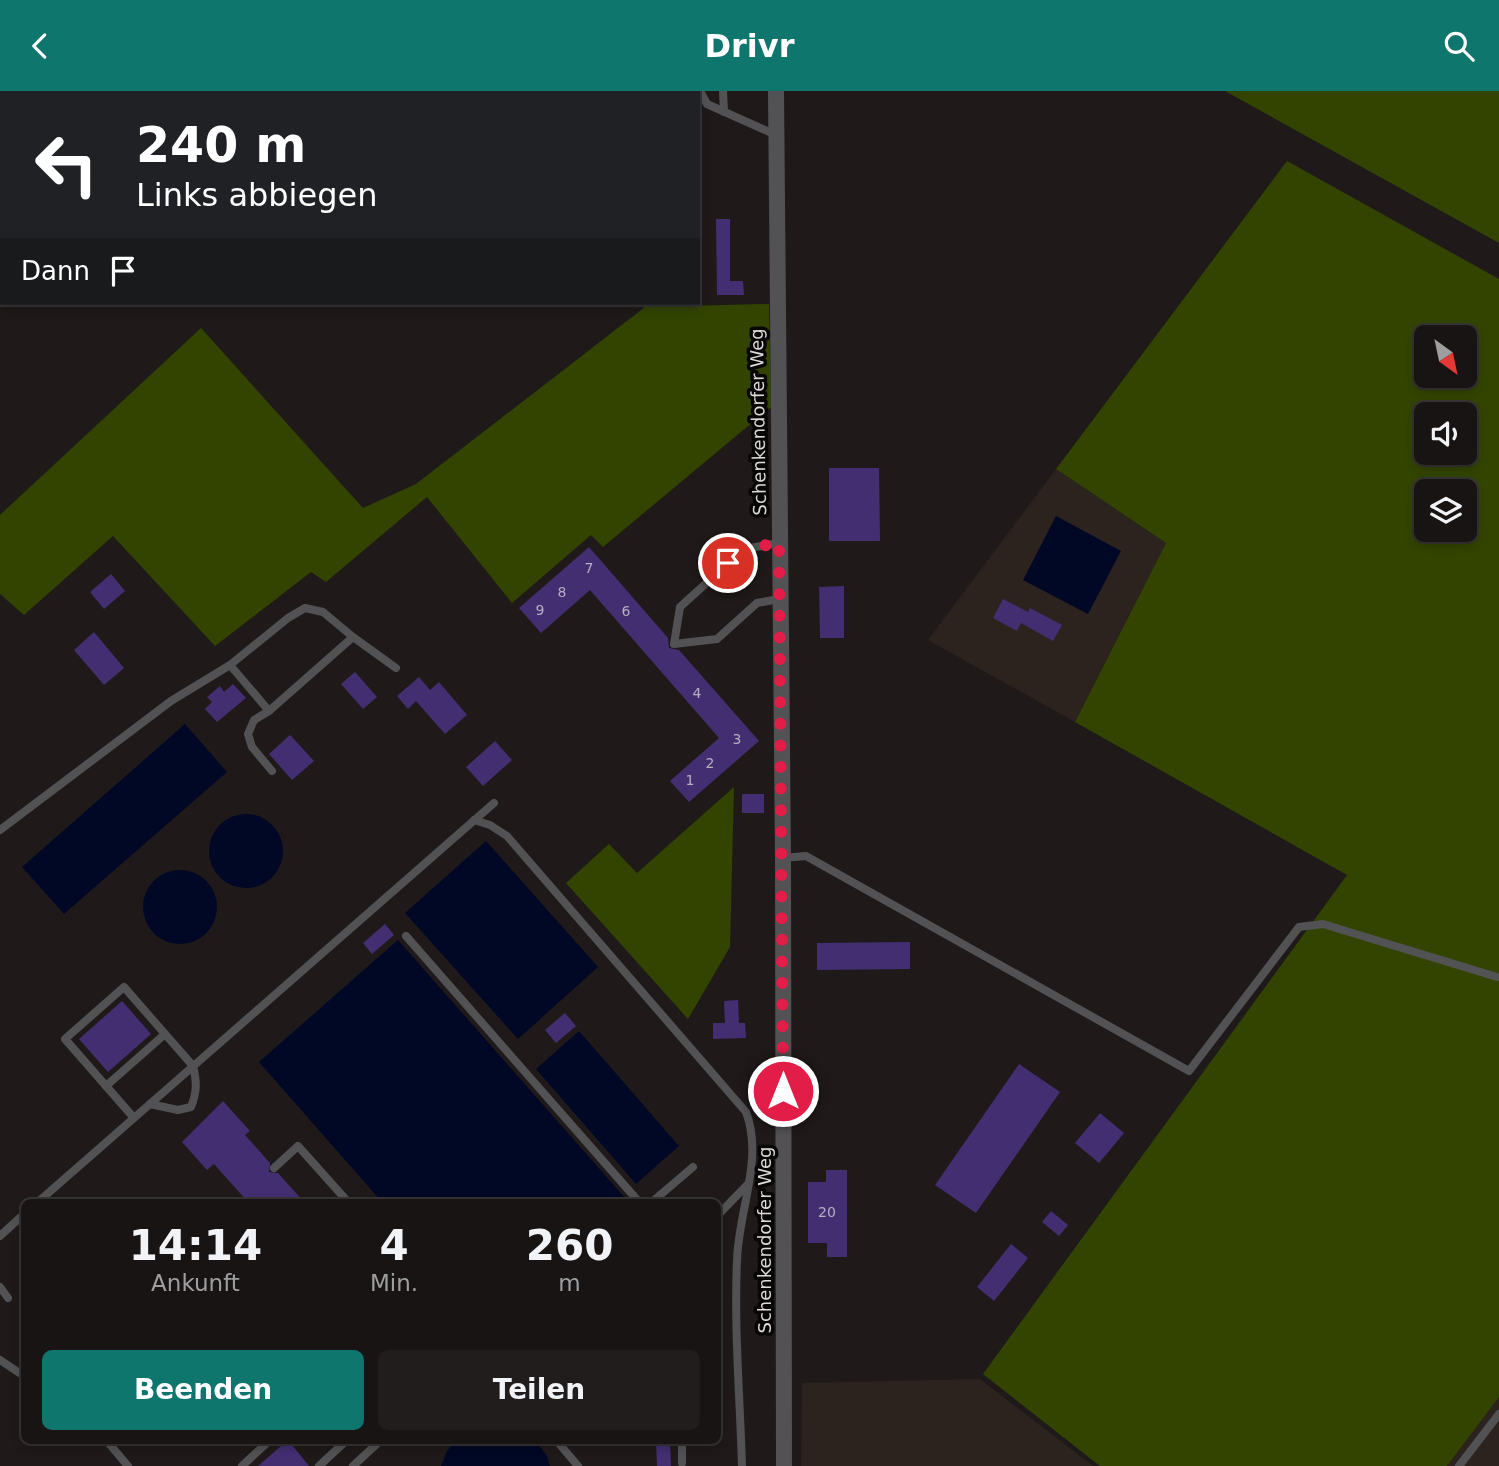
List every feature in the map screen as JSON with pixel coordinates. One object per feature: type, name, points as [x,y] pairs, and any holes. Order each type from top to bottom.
[{"type":"street","name":"Schenkendorfer Weg","points":[[776,91],[783,857],[784,1466]]},
{"type":"lane","points":[[701,91],[707,104],[776,135]]},
{"type":"lane","points":[[723,91],[724,113]]},
{"type":"lane","points":[[779,543],[744,549],[680,607],[674,644],[717,639],[757,603],[779,599]]},
{"type":"lane","points":[[0,830],[171,701],[230,666],[288,618],[305,608],[323,612],[353,638],[396,668]]},
{"type":"lane","points":[[272,771],[252,747],[248,734],[254,720],[353,638]]},
{"type":"lane","points":[[230,666],[268,711]]},
{"type":"lane","points":[[41,1199],[494,803]]},
{"type":"lane","points":[[474,820],[490,825],[507,836],[746,1112],[753,1131],[737,1259],[742,1466]]},
{"type":"lane","points":[[783,857],[806,856],[1189,1071],[1299,927],[1324,924],[1497,977]]},
{"type":"lane","points":[[406,936],[636,1199]]},
{"type":"lane","points":[[134,1118],[65,1039],[124,987],[193,1066],[196,1093],[191,1107],[178,1110],[150,1104]]},
{"type":"lane","points":[[106,1086],[165,1034]]},
{"type":"lane","points":[[274,1168],[299,1146],[345,1199]]},
{"type":"lane","points":[[656,1199],[693,1167]]},
{"type":"lane","points":[[721,1212],[748,1184]]},
{"type":"lane","points":[[0,1236],[21,1218]]},
{"type":"lane","points":[[0,1287],[8,1298]]},
{"type":"lane","points":[[0,1360],[21,1374]]},
{"type":"lane","points":[[1459,1466],[1499,1414]]},
{"type":"lane","points":[[109,1444],[128,1466]]},
{"type":"lane","points":[[242,1466],[266,1444]]},
{"type":"lane","points":[[319,1466],[342,1444]]},
{"type":"lane","points":[[353,1466],[377,1444]]},
{"type":"lane","points":[[559,1444],[578,1466]]},
{"type":"lane","points":[[682,1444],[682,1463]]},
{"type":"shaded area","points":[[1056,469],[1166,543],[1075,722],[928,640]]},
{"type":"shaded area","points":[[980,1379],[1093,1466],[801,1466],[802,1383]]},
{"type":"shaded area","points":[[1499,1397],[1499,1466],[1447,1466]]},
{"type":"green space","points":[[1225,91],[1499,91],[1499,243]]},
{"type":"green space","points":[[1287,161],[1499,279],[1499,1397],[1447,1466],[1100,1466],[983,1374],[1347,875],[1075,722],[1166,543],[1056,469]]},
{"type":"green space","points":[[769,304],[771,407],[603,547],[591,535],[512,603],[427,497],[326,582],[311,572],[215,646],[113,536],[24,615],[0,594],[0,515],[201,328],[363,508],[416,484],[645,307]]},
{"type":"green space","points":[[734,787],[730,947],[688,1019],[566,883],[609,844],[637,873]]},
{"type":"water","points":[[1056,516],[1121,551],[1088,614],[1023,580]]},
{"type":"water","points":[[185,724],[227,772],[64,914],[22,867]]},
{"type":"water","points":[[246,814],[260,817],[272,825],[280,837],[283,851],[280,865],[272,877],[260,885],[246,888],[232,885],[220,877],[212,865],[209,851],[212,837],[220,825],[232,817]]},
{"type":"water","points":[[486,841],[598,967],[518,1039],[405,913]]},
{"type":"water","points":[[180,870],[194,873],[206,881],[214,893],[217,907],[214,921],[206,933],[194,941],[180,944],[166,941],[154,933],[146,921],[143,907],[146,893],[154,881],[166,873]]},
{"type":"water","points":[[398,940],[626,1199],[379,1199],[259,1062]]},
{"type":"water","points":[[579,1031],[679,1146],[636,1184],[536,1069]]},
{"type":"water","points":[[453,1444],[538,1444],[547,1456],[550,1466],[441,1466]]},
{"type":"building","points":[[716,219],[730,219],[730,281],[743,281],[744,295],[717,295]]},
{"type":"building","points":[[829,468],[879,468],[880,541],[829,541]]},
{"type":"building","points":[[589,547],[668,638],[669,648],[679,650],[759,741],[689,802],[670,781],[719,738],[590,590],[541,633],[519,608]]},
{"type":"building","points":[[111,574],[125,591],[104,609],[90,592]]},
{"type":"building","points":[[844,586],[844,638],[820,638],[819,587]]},
{"type":"building","points":[[1003,599],[1028,612],[1030,608],[1062,625],[1053,641],[1021,623],[1017,631],[993,618]]},
{"type":"building","points":[[94,632],[124,668],[104,685],[74,650]]},
{"type":"building","points":[[355,672],[377,697],[363,709],[341,684]]},
{"type":"building","points":[[419,677],[430,690],[439,682],[467,715],[445,734],[416,701],[408,709],[397,696]]},
{"type":"building","points":[[233,684],[246,698],[217,722],[205,709],[212,702],[207,697],[220,686],[224,692]]},
{"type":"building","points":[[290,735],[314,761],[292,780],[269,754]]},
{"type":"building","points":[[495,741],[512,760],[483,786],[466,767]]},
{"type":"building","points":[[742,794],[764,794],[764,813],[742,813]]},
{"type":"building","points":[[385,924],[394,935],[372,954],[363,943]]},
{"type":"building","points":[[910,942],[910,969],[817,970],[817,943]]},
{"type":"building","points":[[738,1000],[739,1023],[745,1023],[746,1038],[713,1039],[713,1023],[725,1023],[724,1001]]},
{"type":"building","points":[[122,1001],[151,1034],[108,1072],[79,1039]]},
{"type":"building","points":[[565,1013],[576,1026],[556,1043],[545,1030]]},
{"type":"building","points":[[1019,1064],[1060,1092],[976,1213],[935,1185]]},
{"type":"building","points":[[223,1101],[250,1131],[245,1135],[270,1163],[269,1172],[278,1173],[301,1199],[245,1199],[214,1164],[207,1170],[182,1142]]},
{"type":"building","points":[[1100,1113],[1124,1133],[1099,1163],[1075,1143]]},
{"type":"building","points":[[826,1170],[847,1170],[847,1257],[827,1257],[827,1243],[808,1243],[808,1182],[826,1182]]},
{"type":"building","points":[[1051,1211],[1068,1225],[1059,1236],[1042,1222]]},
{"type":"building","points":[[1011,1244],[1028,1258],[994,1301],[977,1287]]},
{"type":"building","points":[[283,1444],[291,1444],[309,1466],[258,1466]]},
{"type":"building","points":[[656,1444],[670,1444],[671,1466],[657,1466]]},
{"type":"route","points":[[728,563],[744,549],[779,543],[783,1091]]}]
